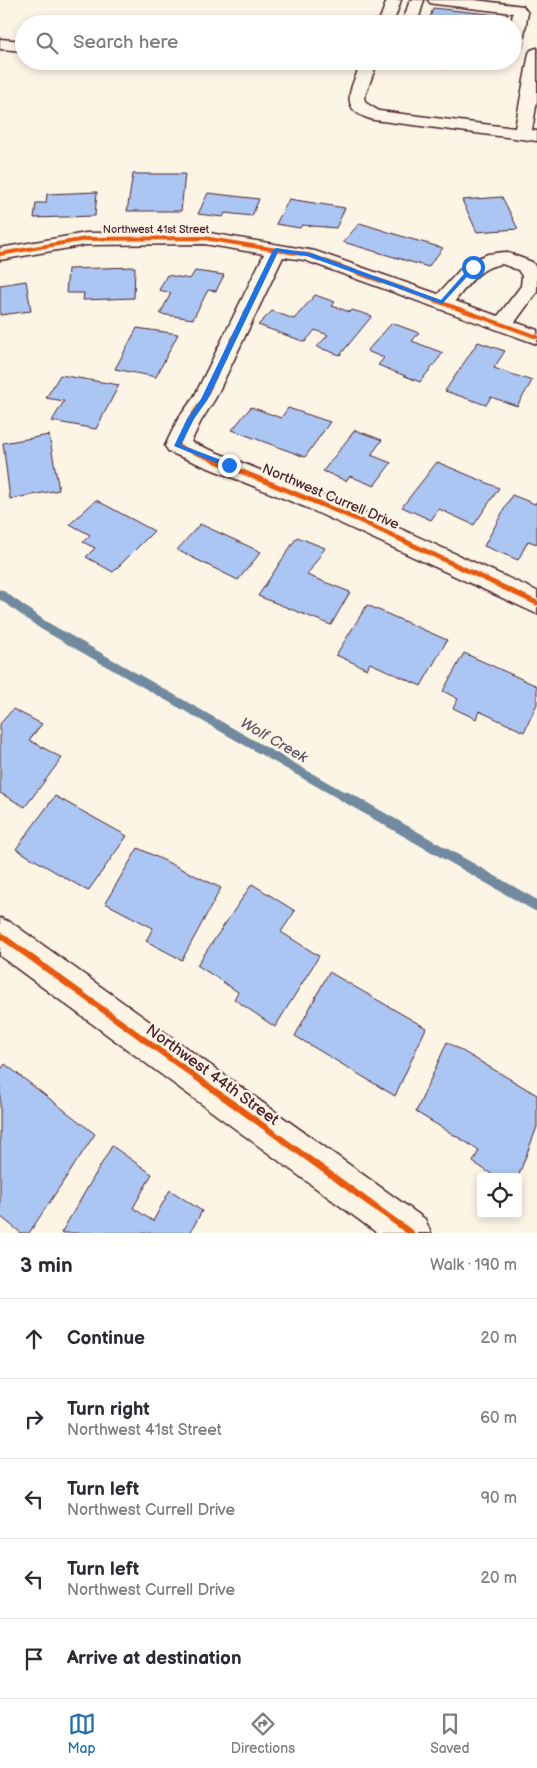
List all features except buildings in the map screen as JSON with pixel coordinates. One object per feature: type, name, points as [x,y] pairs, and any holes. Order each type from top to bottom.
[{"type":"street","points":[[388,15],[394,0]]},
{"type":"street","points":[[412,15],[417,0]]},
{"type":"street","points":[[435,0],[510,7],[518,9],[521,15]]},
{"type":"street","points":[[0,44],[15,45]]},
{"type":"street","points":[[367,70],[356,98],[358,105],[374,115],[530,135],[537,51],[522,48]]},
{"type":"street","name":"Northwest 41st Street","points":[[0,254],[86,239],[204,238],[308,254],[537,337]]},
{"type":"street","name":"Northwest Currell Drive","points":[[276,250],[204,399],[190,419],[177,446],[229,465],[398,537],[537,602]]},
{"type":"street","points":[[442,303],[473,267],[488,260],[504,258],[525,266],[532,276],[531,286],[503,324]]},
{"type":"street","name":"Northwest 44th Street","points":[[0,935],[411,1233]]},
{"type":"waterway","name":"Wolf Creek","points":[[0,594],[43,625],[348,799]]},
{"type":"waterway","name":"Wolf Creek","points":[[346,797],[537,906]]},
{"type":"cycle path","points":[[0,254],[86,239],[204,238],[308,255],[537,337]]},
{"type":"cycle path","points":[[276,250],[204,399],[190,419],[177,446],[359,520],[537,603]]},
{"type":"cycle path","points":[[0,935],[411,1233]]},
{"type":"route","points":[[229,465],[177,446],[190,419],[204,399],[276,250],[308,254],[442,303],[473,267]]}]
